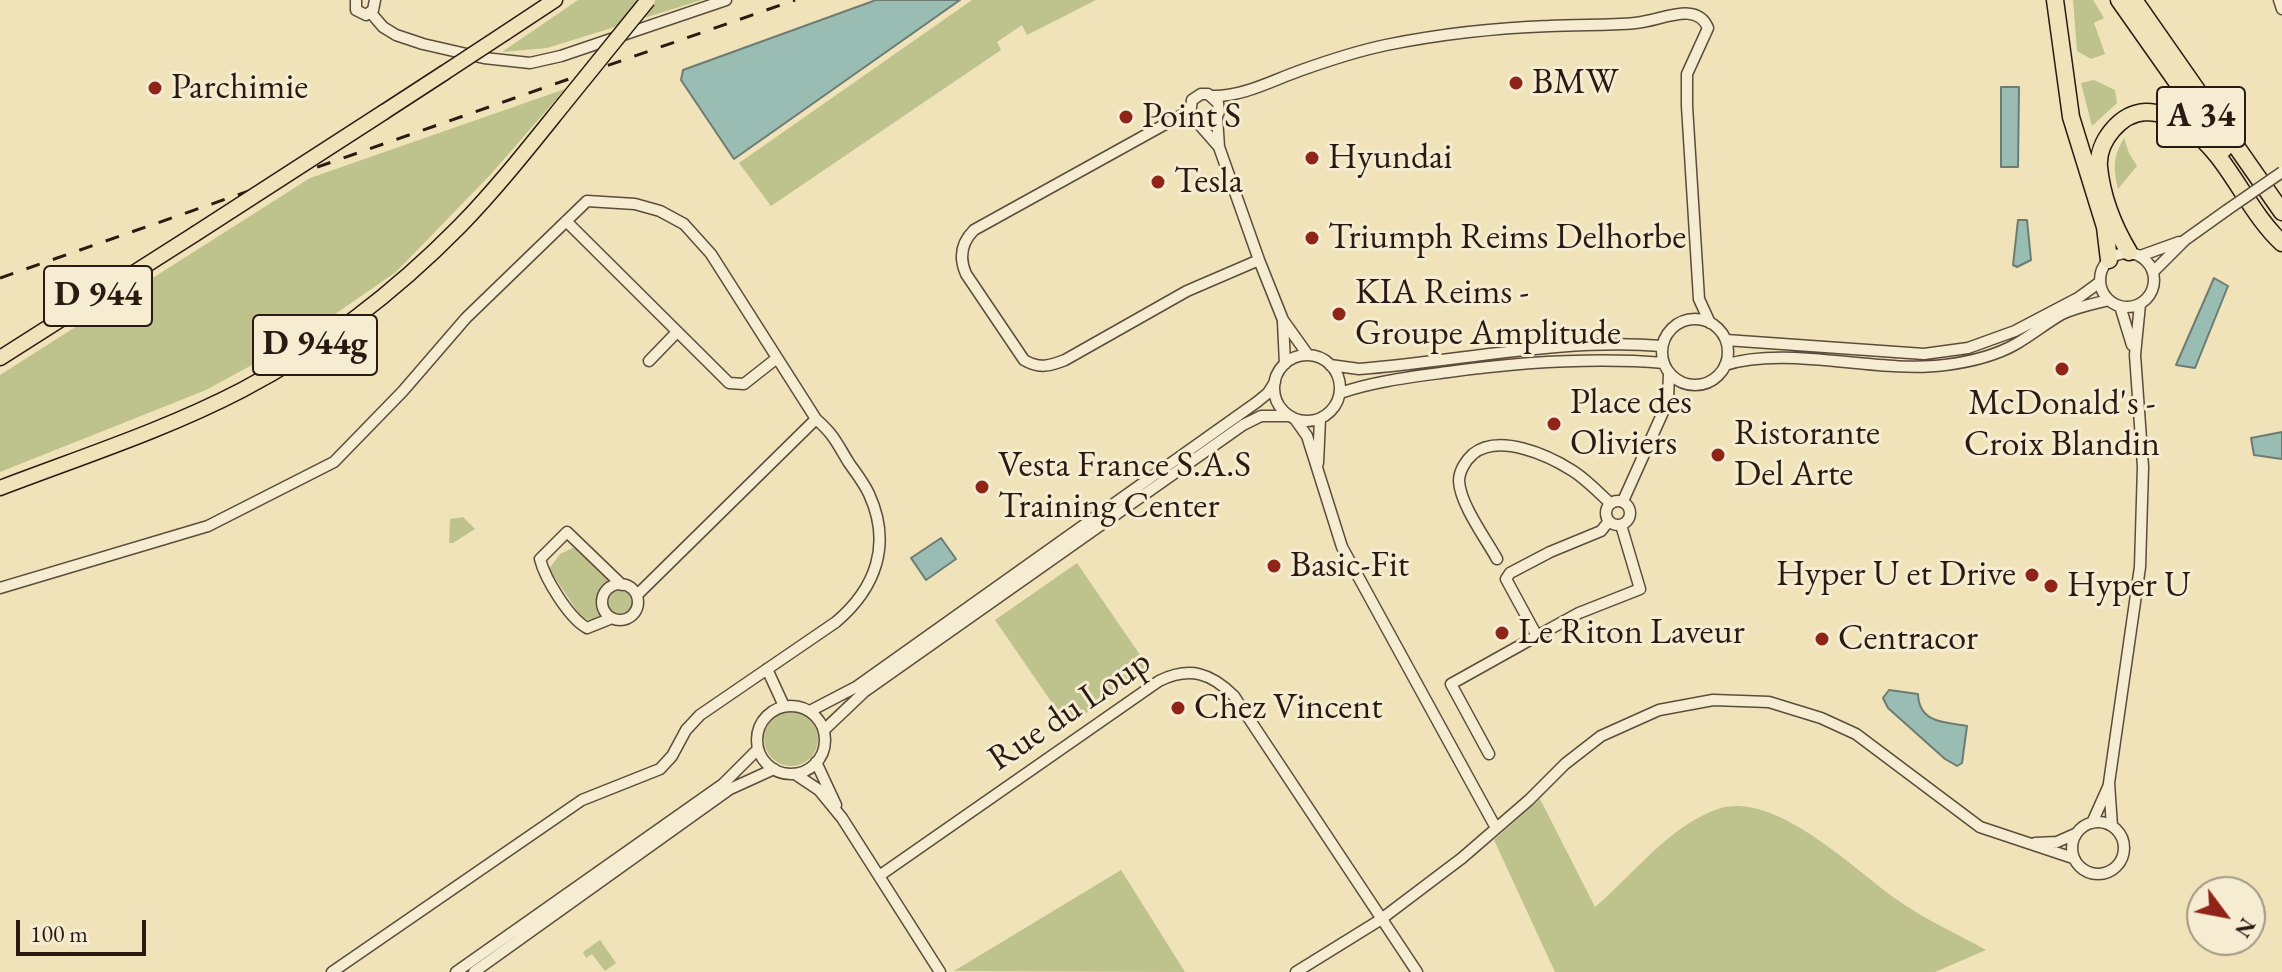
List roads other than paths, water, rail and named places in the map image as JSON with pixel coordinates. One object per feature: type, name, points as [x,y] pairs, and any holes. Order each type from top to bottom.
[{"type":"highway","points":[[2055,0],[2068,106],[2105,227],[2109,260]]},
{"type":"highway","name":"A 34","points":[[2119,0],[2282,233]]},
{"type":"highway","name":"A 34","points":[[2134,0],[2282,212]]},
{"type":"highway","points":[[2135,254],[2108,207],[2099,165],[2101,146],[2113,130],[2126,118],[2144,112],[2162,114],[2185,125],[2208,144],[2282,243]]},
{"type":"highway","points":[[2239,151],[2262,171],[2282,198]]},
{"type":"main road","name":"D 944","points":[[0,358],[555,0]]},
{"type":"main road","name":"D 944g","points":[[0,488],[195,413],[244,389],[335,332],[387,292],[460,225],[648,0]]},
{"type":"street","points":[[356,0],[354,6],[360,13],[371,13],[383,27],[396,35],[484,58],[530,63],[561,56],[726,0]]},
{"type":"street","points":[[371,13],[375,0]]},
{"type":"street","points":[[2279,0],[2282,9]]},
{"type":"street","points":[[1219,147],[1200,123],[1192,118],[1190,104],[1196,96],[1241,92],[1324,62],[1386,45],[1490,29],[1637,23],[1674,5],[1690,5],[1701,12],[1708,28],[1687,74],[1687,106],[1699,299],[1710,323]]},
{"type":"street","points":[[1212,96],[1218,103],[1219,147],[1259,260],[1283,320],[1308,355],[1330,365],[1359,369],[1550,347],[1662,346]]},
{"type":"street","points":[[1189,111],[974,230],[961,251],[966,274],[1024,360],[1046,367],[1065,360],[1187,291],[1259,260]]},
{"type":"street","points":[[1200,123],[1210,123],[1217,117]]},
{"type":"street","points":[[2153,272],[2185,240],[2282,172]]},
{"type":"street","points":[[0,588],[208,526],[334,462],[403,391],[466,318],[587,201],[635,204],[660,211],[684,224],[711,254],[816,419],[835,436],[869,494],[879,534],[873,579],[851,610],[692,722],[672,756],[660,769],[582,800],[332,972]]},
{"type":"street","points":[[566,221],[729,383],[744,384],[777,358]]},
{"type":"street","points":[[2135,254],[2149,262],[2155,282],[2151,293],[2140,304],[2125,307],[2105,297],[2100,282],[2103,267],[2109,260],[2119,254],[2135,254],[2185,240]]},
{"type":"street","points":[[1726,340],[1924,354],[1968,348],[2015,331],[2078,298],[2100,282]]},
{"type":"street","points":[[2114,303],[2135,355]]},
{"type":"street","points":[[1725,365],[1740,361],[1789,359],[1907,366],[1944,365],[1977,359],[2013,346],[2063,314],[2114,303]]},
{"type":"street","points":[[1296,972],[1380,920],[1486,837],[1565,764],[1601,736],[1659,710],[1713,700],[1769,702],[1821,718],[1856,734],[1980,827],[2073,858],[2084,871],[2092,874],[2102,875],[2118,866],[2124,849],[2123,840],[2112,826],[2109,783],[2140,567],[2143,467],[2135,355],[2140,304]]},
{"type":"street","points":[[1283,320],[1285,364]]},
{"type":"street","points":[[1340,393],[1392,380],[1512,363],[1610,359],[1667,368],[1676,380],[1689,385],[1713,382],[1728,360],[1725,335],[1710,323],[1689,320],[1676,325],[1668,333],[1662,346],[1667,368],[1668,401],[1623,501]]},
{"type":"street","points":[[649,361],[677,332]]},
{"type":"street","points":[[810,711],[856,687],[1225,424],[1268,393],[1285,364],[1308,355]]},
{"type":"street","points":[[824,730],[864,692],[1243,425],[1261,416],[1304,421],[1320,419],[1329,412],[1340,393],[1336,373],[1330,365]]},
{"type":"street","points":[[1275,382],[1277,401],[1307,436],[1342,547],[1496,828]]},
{"type":"street","points":[[1668,401],[1689,385]]},
{"type":"street","points":[[637,595],[816,419]]},
{"type":"street","points":[[1317,469],[1320,419]]},
{"type":"street","points":[[1497,559],[1470,511],[1459,483],[1464,465],[1471,455],[1482,448],[1501,446],[1551,458],[1573,471],[1610,503],[1623,501]]},
{"type":"street","points":[[1621,525],[1630,513],[1623,501]]},
{"type":"street","points":[[1609,521],[1606,512],[1610,503]]},
{"type":"street","points":[[1609,521],[1621,525]]},
{"type":"street","points":[[1537,636],[1506,579],[1510,573],[1550,552],[1601,531],[1609,521]]},
{"type":"street","points":[[1489,754],[1451,684],[1579,613],[1640,589],[1621,525]]},
{"type":"street","points":[[612,618],[587,628],[576,622],[543,571],[540,559],[567,532],[622,585],[631,588],[637,595],[638,607],[631,617],[620,621],[604,609],[603,597],[610,588],[622,585]]},
{"type":"street","points":[[767,669],[784,706]]},
{"type":"street","name":"Rue du Loup","points":[[879,876],[1159,681],[1173,674],[1191,671],[1208,675],[1234,696],[1417,972]]},
{"type":"street","points":[[795,774],[807,770],[816,762],[824,747],[824,730],[810,711],[802,707],[784,706],[775,709],[758,730],[758,749],[764,761],[774,769],[795,774],[819,790],[842,818],[940,972]]},
{"type":"street","points":[[456,972],[723,784],[758,749]]},
{"type":"street","points":[[816,762],[842,818]]},
{"type":"street","points":[[474,972],[730,789],[774,769]]},
{"type":"street","points":[[2025,844],[2057,842],[2092,823],[2109,783]]},
{"type":"street","points":[[2092,823],[2112,826]]},
{"type":"street","points":[[2073,858],[2075,834]]},
{"type":"water","points":[[876,0],[960,0],[734,159],[681,80],[683,70]]},
{"type":"water","points":[[2001,87],[2019,87],[2018,167],[2001,167]]},
{"type":"water","points":[[2018,220],[2027,220],[2031,260],[2017,267],[2013,265]]},
{"type":"water","points":[[2214,278],[2228,286],[2195,368],[2176,365]]},
{"type":"water","points":[[2282,432],[2282,459],[2254,455],[2251,438]]},
{"type":"water","points":[[941,538],[956,559],[926,580],[911,558]]},
{"type":"water","points":[[1889,690],[1918,694],[1919,704],[1928,716],[1967,726],[1962,763],[1957,766],[1945,759],[1888,708],[1883,698]]},
{"type":"railway","points":[[0,278],[795,0]]},
{"type":"place","name":"BMW","points":[[1516,83]]},
{"type":"place","name":"Parchimie","points":[[155,88]]},
{"type":"place","name":"Point S","points":[[1126,117]]},
{"type":"place","name":"Hyundai","points":[[1312,158]]},
{"type":"place","name":"Tesla","points":[[1158,182]]},
{"type":"place","name":"Triumph Reims Delhorbe","points":[[1312,238]]},
{"type":"place","name":"KIA Reims - Groupe Amplitude","points":[[1339,314]]},
{"type":"place","name":"McDonald's - Croix Blandin","points":[[2062,369]]},
{"type":"place","name":"Place des Oliviers","points":[[1554,424]]},
{"type":"place","name":"Ristorante Del Arte","points":[[1718,455]]},
{"type":"place","name":"Vesta France S.A.S Training Center","points":[[982,487]]},
{"type":"place","name":"Basic-Fit","points":[[1274,566]]},
{"type":"place","name":"Hyper U et Drive","points":[[2032,575]]},
{"type":"place","name":"Hyper U","points":[[2051,586]]},
{"type":"place","name":"Le Riton Laveur","points":[[1502,633]]},
{"type":"place","name":"Centracor","points":[[1822,639]]},
{"type":"place","name":"Chez Vincent","points":[[1178,708]]}]
